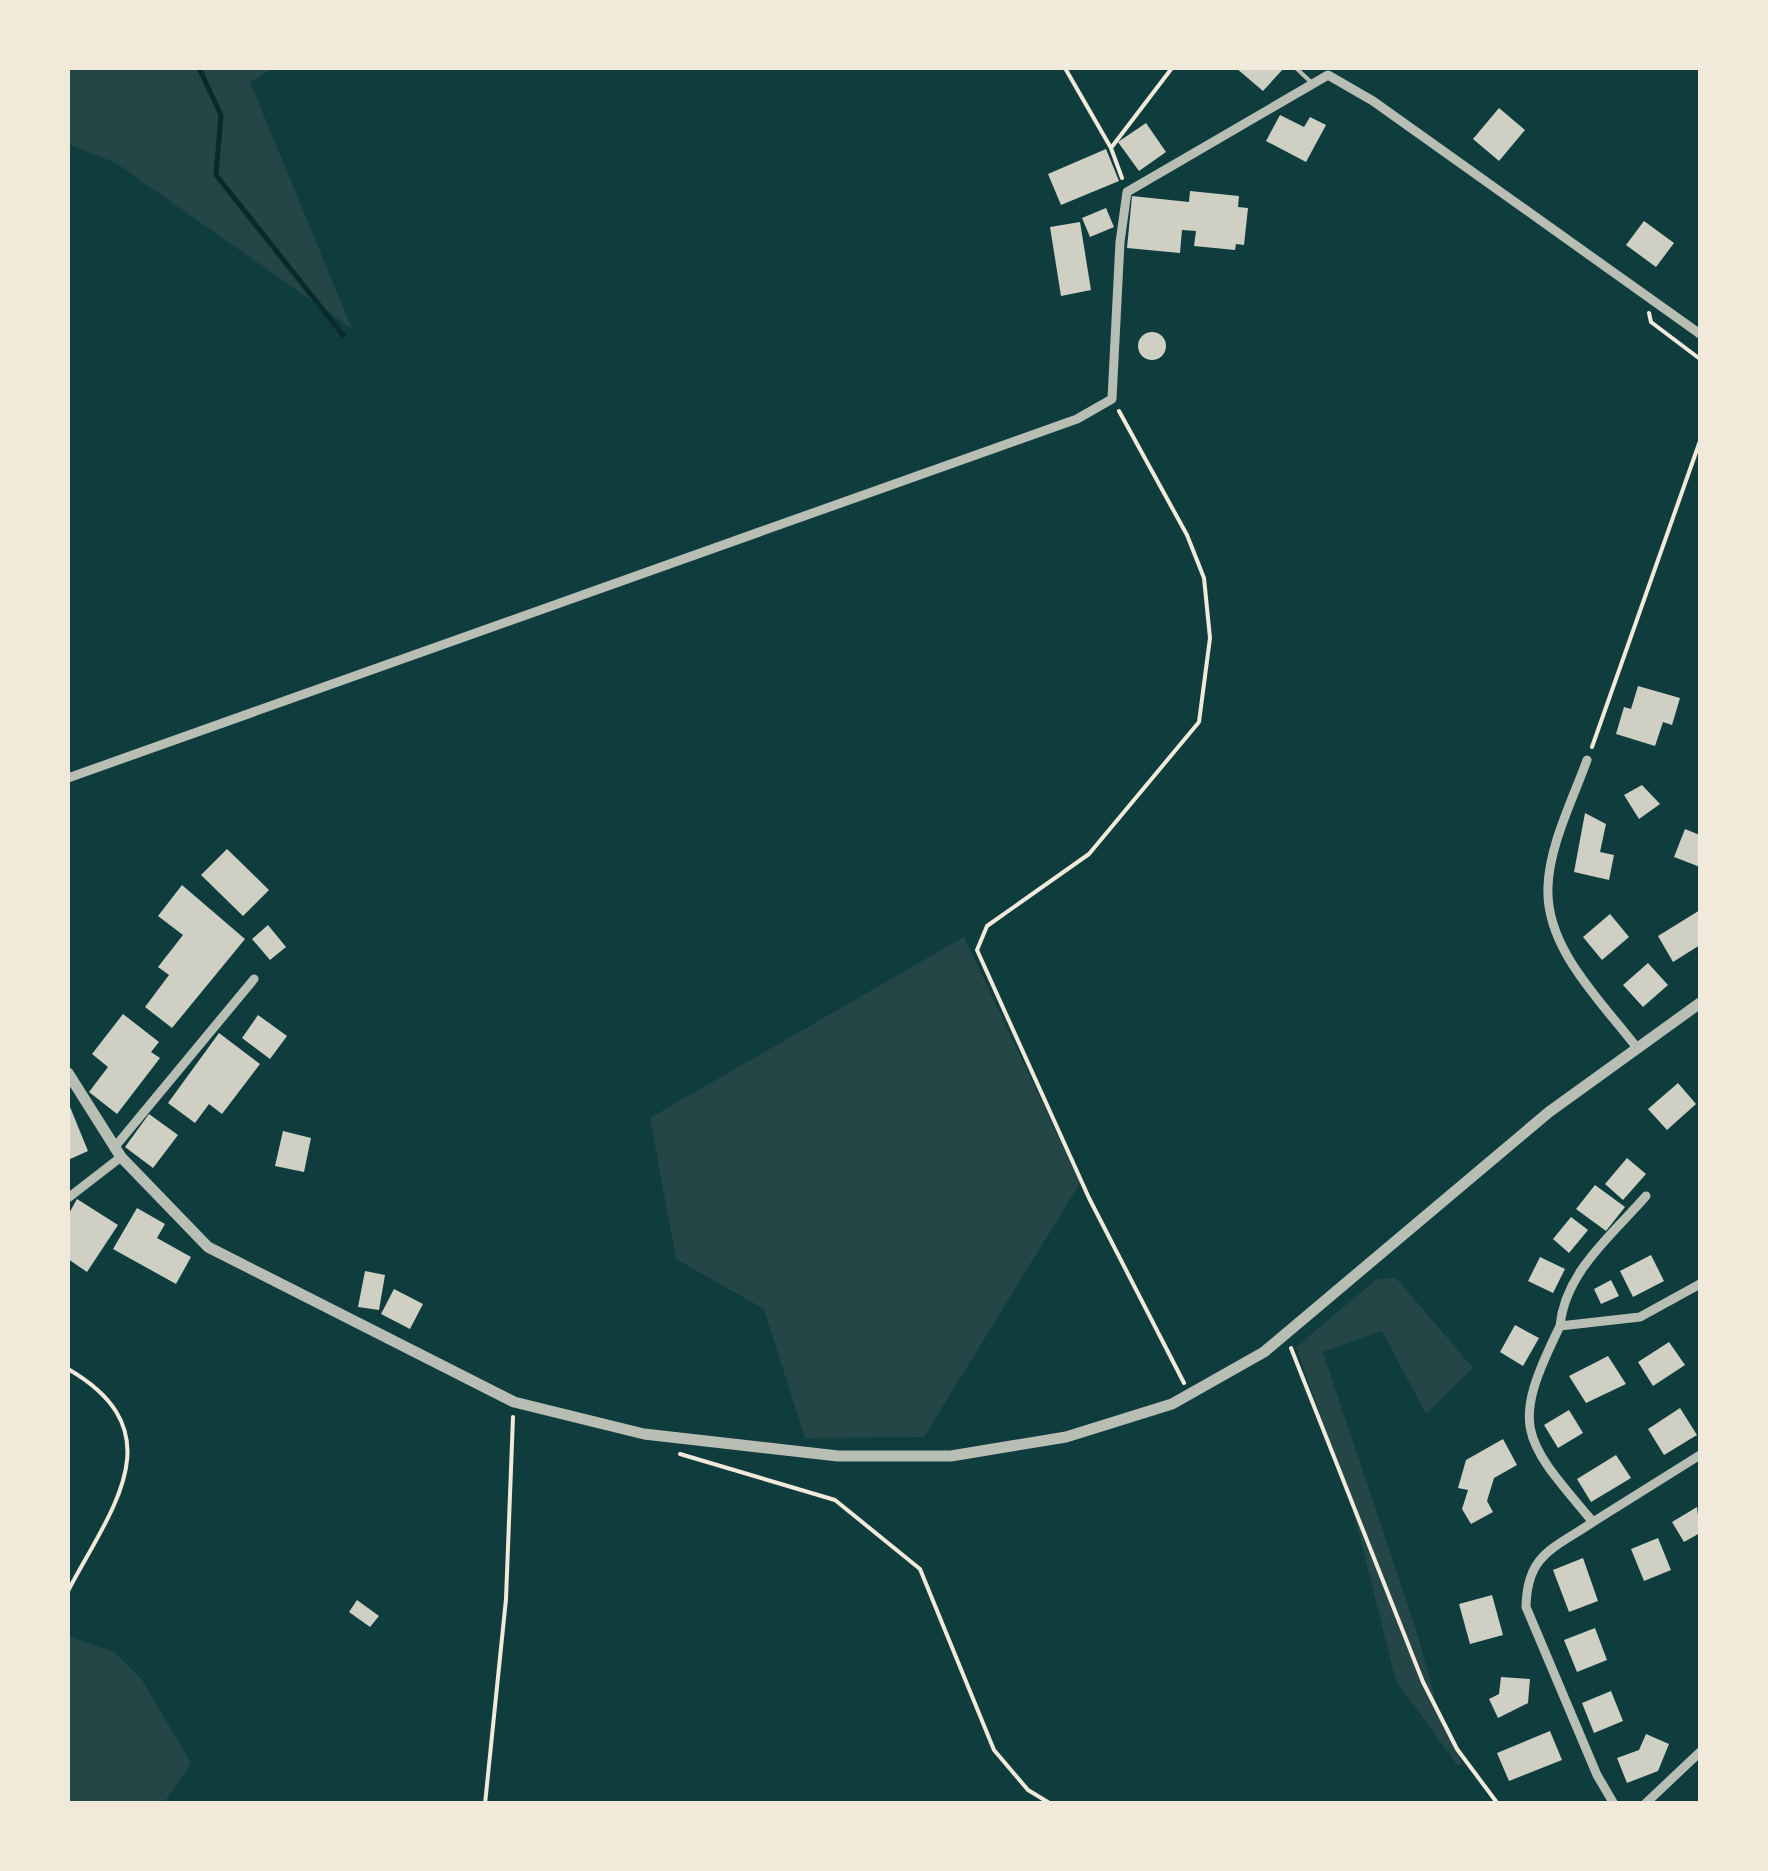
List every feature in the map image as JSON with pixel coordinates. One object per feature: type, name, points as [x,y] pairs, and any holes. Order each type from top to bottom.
[{"type":"street","points":[[68,778],[1077,419],[1112,398],[1120,242],[1127,192],[1328,76],[1373,101],[1700,334]]},
{"type":"street","points":[[1587,760],[1548,883],[1550,915],[1569,958],[1637,1048]]},
{"type":"street","points":[[68,1198],[117,1152],[254,979]]},
{"type":"street","points":[[68,1072],[117,1152],[208,1246],[514,1402],[644,1434],[838,1456],[951,1456],[1066,1437],[1190,1394],[1264,1352],[1549,1112],[1700,1003]]},
{"type":"street","points":[[1593,1522],[1534,1446],[1527,1412],[1530,1386],[1560,1326],[1562,1304],[1574,1278],[1646,1196]]},
{"type":"street","points":[[1560,1326],[1640,1317],[1700,1284]]},
{"type":"street","points":[[1614,1804],[1590,1759],[1526,1607],[1526,1577],[1537,1560],[1700,1455]]},
{"type":"street","points":[[1645,1804],[1700,1752]]},
{"type":"lane","points":[[1296,68],[1313,84]]},
{"type":"path","points":[[1064,68],[1111,148],[1127,192]]},
{"type":"path","points":[[1111,148],[1172,68]]},
{"type":"path","points":[[1644,292],[1651,322],[1700,359]]},
{"type":"path","points":[[1112,398],[1187,535],[1204,578],[1210,638],[1199,722],[1090,854],[987,926],[977,950],[1089,1198],[1190,1394]]},
{"type":"path","points":[[1587,760],[1700,441]]},
{"type":"path","points":[[1287,1334],[1342,1486],[1423,1682],[1457,1749],[1498,1804]]},
{"type":"path","points":[[68,1370],[106,1394],[120,1416],[128,1457],[126,1480],[68,1590]]},
{"type":"path","points":[[485,1804],[506,1598],[514,1402]]},
{"type":"path","points":[[676,1452],[835,1500],[920,1569],[994,1750],[1028,1790],[1051,1804]]},
{"type":"shaded area","points":[[68,68],[274,68],[250,82],[352,329],[116,163],[68,144]]},
{"type":"shaded area","points":[[964,937],[1080,1183],[924,1437],[805,1438],[764,1309],[676,1259],[650,1118]]},
{"type":"shaded area","points":[[1396,1278],[1473,1368],[1426,1414],[1382,1331],[1323,1352],[1419,1639],[1435,1699],[1462,1763],[1458,1766],[1396,1681],[1350,1497],[1296,1347],[1377,1279]]},
{"type":"shaded area","points":[[68,1636],[114,1652],[142,1680],[191,1763],[164,1803],[68,1803]]},
{"type":"building","points":[[1236,68],[1284,68],[1263,91]]},
{"type":"building","points":[[1499,108],[1525,130],[1499,161],[1473,139]]},
{"type":"building","points":[[1280,115],[1304,127],[1310,117],[1326,125],[1306,162],[1266,141]]},
{"type":"building","points":[[1146,123],[1166,152],[1139,171],[1118,142]]},
{"type":"building","points":[[1106,149],[1119,181],[1061,205],[1048,174]]},
{"type":"building","points":[[1190,191],[1239,196],[1238,207],[1248,208],[1244,245],[1236,244],[1235,250],[1194,246],[1196,231],[1182,230],[1180,253],[1127,248],[1132,196],[1189,202]]},
{"type":"building","points":[[1106,208],[1114,227],[1090,237],[1082,218]]},
{"type":"building","points":[[1644,221],[1674,243],[1656,267],[1626,245]]},
{"type":"building","points":[[1080,222],[1091,290],[1061,296],[1050,227]]},
{"type":"building","points":[[1152,332],[1162,336],[1166,346],[1162,356],[1152,360],[1142,356],[1138,346],[1142,336]]},
{"type":"building","points":[[1638,686],[1680,698],[1672,725],[1663,722],[1655,746],[1616,734],[1624,707],[1631,709]]},
{"type":"building","points":[[1642,785],[1660,804],[1639,819],[1624,795]]},
{"type":"building","points":[[1585,813],[1606,824],[1600,852],[1614,855],[1609,880],[1574,872]]},
{"type":"building","points":[[1685,829],[1700,835],[1700,867],[1674,857]]},
{"type":"building","points":[[227,849],[269,890],[243,916],[201,875]]},
{"type":"building","points":[[182,885],[245,939],[172,1028],[145,1007],[169,975],[158,967],[183,935],[158,916]]},
{"type":"building","points":[[1700,910],[1700,945],[1673,962],[1658,936]]},
{"type":"building","points":[[1610,914],[1629,937],[1602,960],[1583,937]]},
{"type":"building","points":[[268,925],[286,947],[270,960],[252,939]]},
{"type":"building","points":[[1648,963],[1668,985],[1643,1007],[1623,985]]},
{"type":"building","points":[[123,1014],[159,1042],[151,1052],[160,1058],[117,1114],[89,1092],[108,1067],[92,1054]]},
{"type":"building","points":[[258,1015],[287,1036],[270,1059],[242,1038]]},
{"type":"building","points":[[219,1033],[260,1064],[222,1114],[209,1104],[195,1123],[168,1103]]},
{"type":"building","points":[[1678,1083],[1696,1104],[1667,1130],[1648,1109]]},
{"type":"building","points":[[68,1102],[88,1151],[68,1160]]},
{"type":"building","points":[[149,1114],[178,1135],[153,1168],[125,1147]]},
{"type":"building","points":[[283,1131],[311,1138],[304,1172],[275,1166]]},
{"type":"building","points":[[1627,1158],[1646,1174],[1623,1200],[1605,1184]]},
{"type":"building","points":[[1595,1185],[1625,1207],[1606,1231],[1576,1209]]},
{"type":"building","points":[[77,1199],[118,1225],[87,1272],[68,1259],[68,1215]]},
{"type":"building","points":[[137,1208],[165,1224],[157,1238],[191,1257],[176,1284],[113,1249]]},
{"type":"building","points":[[1571,1217],[1588,1230],[1569,1253],[1553,1239]]},
{"type":"building","points":[[1651,1255],[1664,1281],[1633,1297],[1620,1271]]},
{"type":"building","points":[[1540,1257],[1565,1269],[1553,1293],[1528,1281]]},
{"type":"building","points":[[365,1271],[385,1275],[379,1310],[358,1307]]},
{"type":"building","points":[[1611,1280],[1619,1296],[1601,1304],[1594,1289]]},
{"type":"building","points":[[394,1289],[423,1304],[410,1329],[381,1314]]},
{"type":"building","points":[[1515,1325],[1539,1338],[1523,1366],[1500,1352]]},
{"type":"building","points":[[1669,1342],[1685,1365],[1653,1386],[1638,1362]]},
{"type":"building","points":[[1608,1356],[1626,1384],[1586,1403],[1569,1376]]},
{"type":"building","points":[[1680,1408],[1697,1435],[1664,1455],[1648,1429]]},
{"type":"building","points":[[1569,1410],[1583,1433],[1558,1448],[1544,1425]]},
{"type":"building","points":[[1503,1439],[1517,1465],[1494,1478],[1487,1501],[1493,1512],[1471,1524],[1462,1509],[1468,1490],[1458,1488],[1466,1460]]},
{"type":"building","points":[[1616,1455],[1631,1478],[1591,1502],[1577,1479]]},
{"type":"building","points":[[1697,1507],[1700,1533],[1684,1542],[1672,1522]]},
{"type":"building","points":[[1658,1538],[1671,1570],[1644,1581],[1631,1549]]},
{"type":"building","points":[[1583,1558],[1598,1601],[1569,1612],[1553,1570]]},
{"type":"building","points":[[1492,1595],[1503,1635],[1470,1644],[1459,1604]]},
{"type":"building","points":[[357,1600],[379,1616],[370,1627],[349,1612]]},
{"type":"building","points":[[1595,1628],[1607,1660],[1577,1672],[1564,1640]]},
{"type":"building","points":[[1501,1677],[1530,1679],[1528,1703],[1498,1718],[1489,1699],[1499,1694]]},
{"type":"building","points":[[1611,1691],[1623,1721],[1594,1733],[1582,1703]]},
{"type":"building","points":[[1550,1731],[1562,1760],[1509,1781],[1497,1753]]},
{"type":"building","points":[[1646,1734],[1669,1744],[1658,1771],[1627,1783],[1617,1758],[1639,1750]]},
{"type":"waterway","points":[[199,68],[221,115],[216,175],[343,335]]}]
